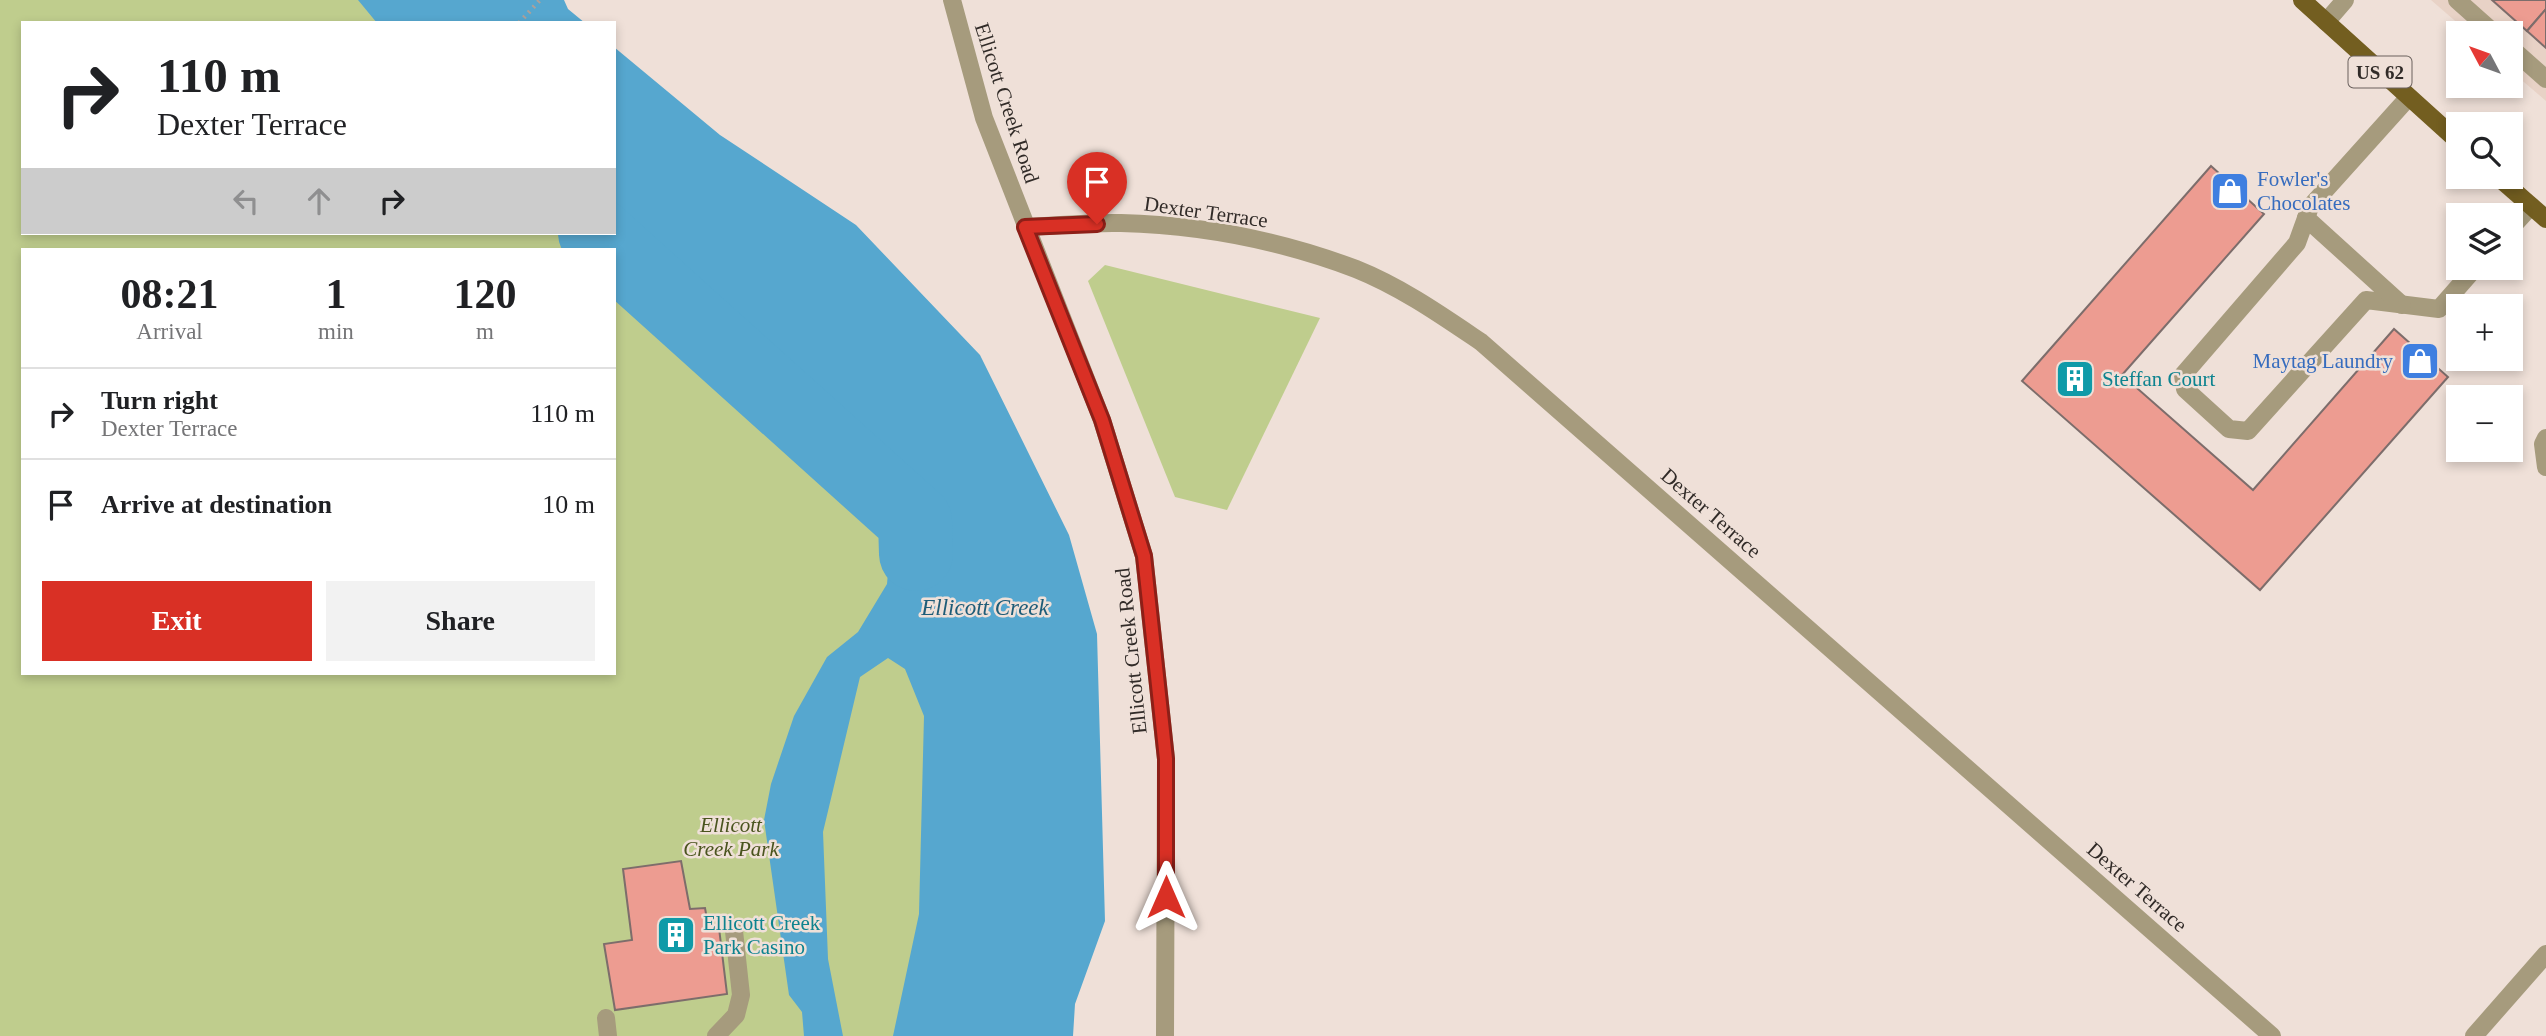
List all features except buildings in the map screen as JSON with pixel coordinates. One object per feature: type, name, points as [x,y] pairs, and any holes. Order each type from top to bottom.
[{"type":"main road","name":"US 62","points":[[2302,0],[2446,131]]},
{"type":"main road","points":[[2512,189],[2546,219]]},
{"type":"street","name":"Ellicott Creek Road","points":[[952,0],[984,118],[1102,420],[1144,556],[1166,759],[1165,1036]]},
{"type":"street","points":[[2326,22],[2344,0]]},
{"type":"street","points":[[2457,0],[2481,21]]},
{"type":"street","points":[[2524,60],[2546,79]]},
{"type":"street","points":[[2409,98],[2310,207],[2297,243],[2183,375],[2185,389],[2229,429],[2248,430],[2366,300],[2439,309],[2464,280]]},
{"type":"street","points":[[2523,215],[2531,206]]},
{"type":"street","points":[[2306,218],[2402,305]]},
{"type":"street","name":"Dexter Terrace","points":[[1025,227],[1122,223],[1220,233],[1290,247],[1358,270],[1422,302],[1481,342],[2272,1036]]},
{"type":"street","points":[[2546,438],[2543,444],[2546,467]]},
{"type":"street","points":[[716,1036],[736,1015],[741,996],[734,931]]},
{"type":"street","points":[[2474,1036],[2546,954]]},
{"type":"path","points":[[521,21],[540,0]]},
{"type":"shaded area","points":[[2431,0],[2546,0],[2546,101],[2524,82],[2524,21],[2455,21]]},
{"type":"green space","name":"Ellicott Creek Park","points":[[0,0],[373,0],[376,21],[21,21],[21,235],[597,235],[612,248],[21,248],[21,675],[616,675],[616,252],[915,521],[943,1036],[0,1036]]},
{"type":"green space","points":[[1105,265],[1320,318],[1227,510],[1175,497],[1088,281]]},
{"type":"water","points":[[358,0],[564,0],[568,9],[583,21],[375,21]]},
{"type":"water","name":"Ellicott Creek","points":[[616,49],[720,135],[856,225],[980,355],[1069,535],[1097,634],[1105,921],[1075,1004],[1073,1036],[893,1036],[919,914],[924,716],[905,669],[888,658],[860,677],[823,832],[828,959],[843,1036],[804,1036],[802,1012],[789,995],[764,820],[771,784],[794,716],[827,657],[858,632],[887,584],[890,549],[857,455],[837,433],[810,389],[695,297],[654,295],[616,263],[616,248],[599,248],[582,235],[616,235]]},
{"type":"waterway","name":"Ellicott Creek","points":[[597,235],[612,248]]},
{"type":"waterway","name":"Ellicott Creek","points":[[616,252],[915,521],[916,554]]},
{"type":"place","name":"Fowler's Chocolates","points":[[2230,191]]},
{"type":"place","name":"Maytag Laundry","points":[[2420,361]]},
{"type":"place","name":"Steffan Court","points":[[2075,379]]},
{"type":"place","name":"Ellicott Creek Park Casino","points":[[676,935]]},
{"type":"route","points":[[1097,224],[1025,227],[1102,420],[1144,556],[1166,759],[1166,897]]}]
